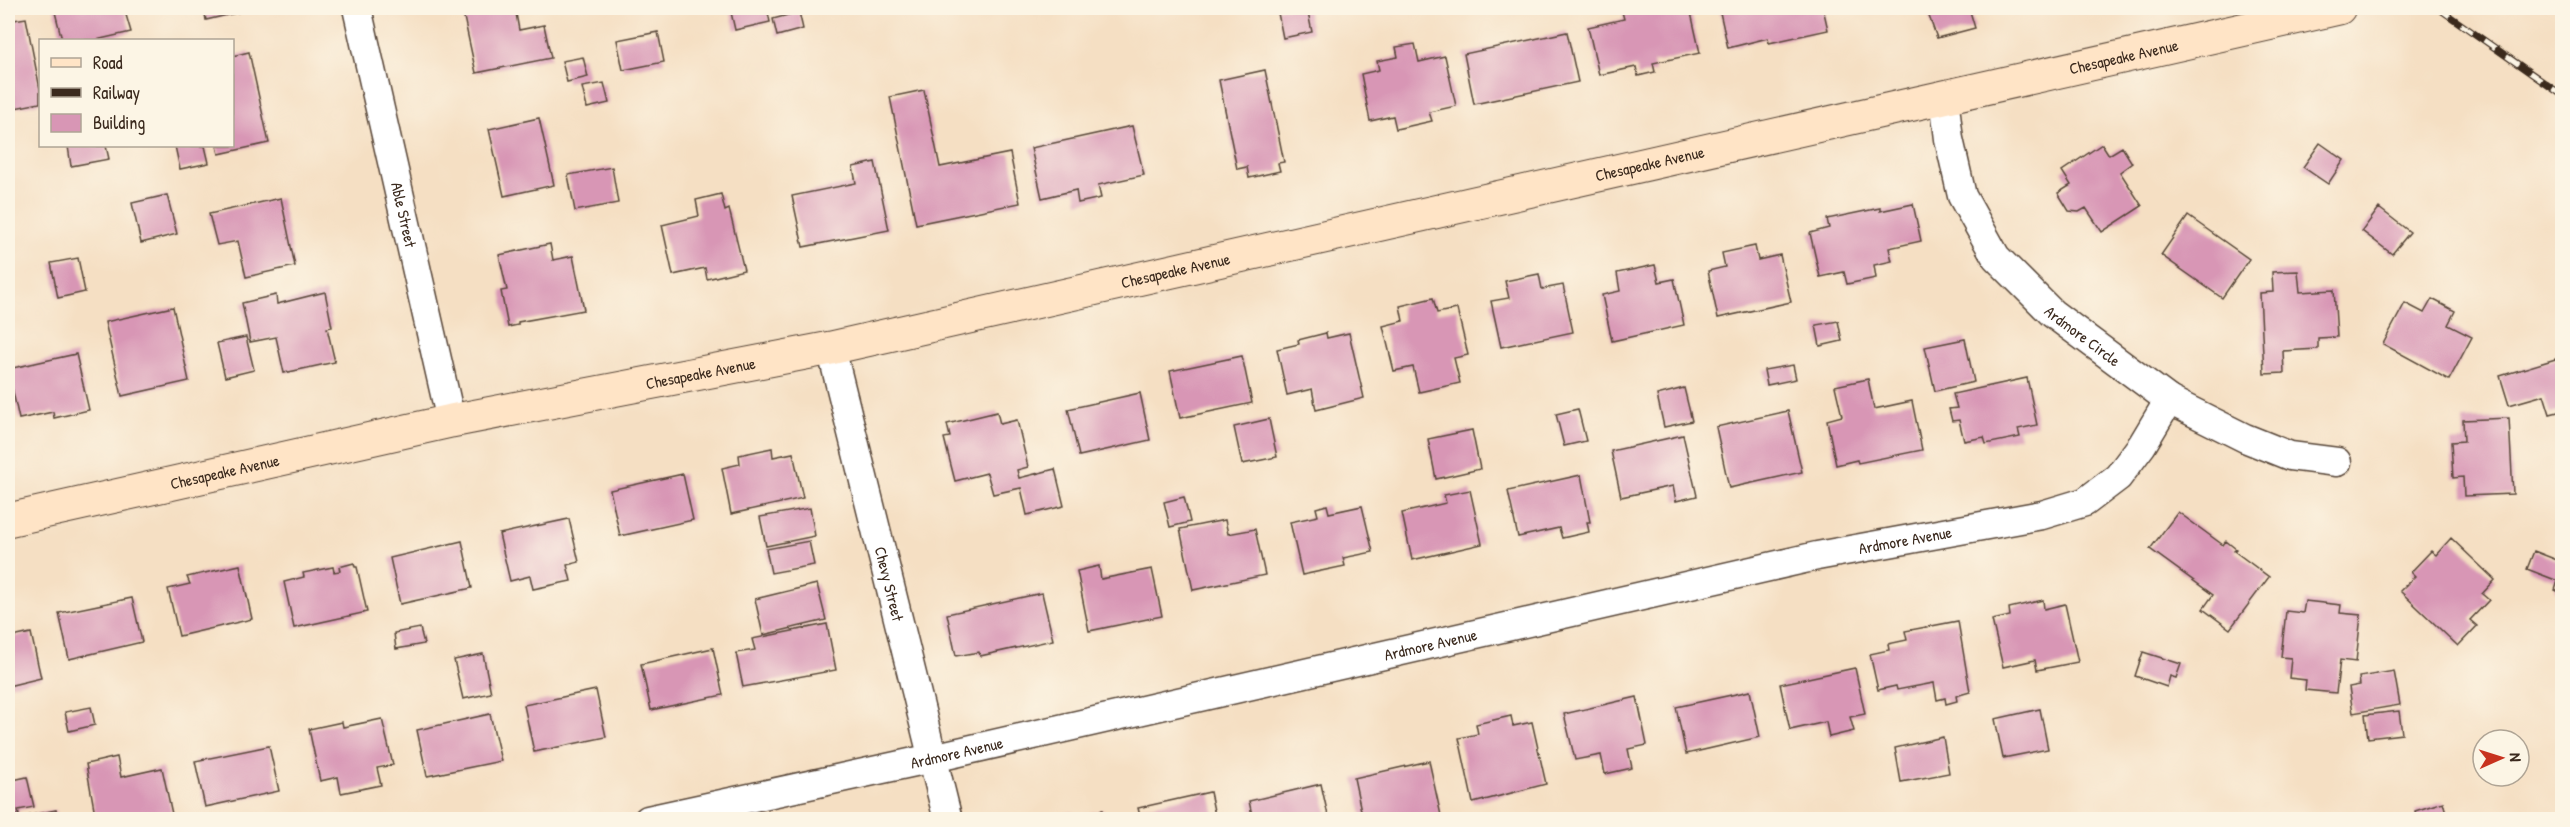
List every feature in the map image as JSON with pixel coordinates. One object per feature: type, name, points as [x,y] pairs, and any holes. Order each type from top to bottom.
[{"type":"street","name":"Able Street","points":[[357,8],[451,421]]},
{"type":"street","name":"Chesapeake Avenue","points":[[8,520],[451,421],[831,348],[2339,8]]},
{"type":"street","name":"Ardmore Circle","points":[[1944,98],[1949,139],[1962,196],[1996,257],[2052,313],[2169,400],[2245,438],[2290,456],[2337,462]]},
{"type":"street","name":"Chevy Street","points":[[831,348],[948,819]]},
{"type":"street","name":"Ardmore Avenue","points":[[648,819],[933,758],[1817,556],[2042,515],[2085,502],[2118,477],[2142,445],[2169,400]]},
{"type":"building","points":[[54,8],[124,8],[131,32],[100,39],[62,39]]},
{"type":"building","points":[[204,8],[257,8],[206,20]]},
{"type":"building","points":[[462,8],[515,8],[519,30],[544,25],[551,58],[476,73]]},
{"type":"building","points":[[730,8],[767,8],[770,22],[735,30]]},
{"type":"building","points":[[1277,8],[1307,8],[1312,32],[1283,38]]},
{"type":"building","points":[[1621,8],[1665,8],[1665,10],[1690,8],[1700,53],[1653,63],[1655,72],[1638,76],[1636,67],[1599,75],[1588,27],[1624,19]]},
{"type":"building","points":[[1719,8],[1823,8],[1828,30],[1769,43],[1768,38],[1728,48]]},
{"type":"building","points":[[1926,8],[1969,8],[1975,28],[1937,38]]},
{"type":"building","points":[[799,12],[803,29],[777,36],[773,19]]},
{"type":"building","points":[[26,18],[39,84],[39,103],[10,109],[8,108],[8,21]]},
{"type":"building","points":[[658,32],[664,62],[623,70],[617,40]]},
{"type":"building","points":[[1567,32],[1578,82],[1474,104],[1464,54]]},
{"type":"building","points":[[1415,44],[1419,62],[1445,56],[1456,106],[1429,112],[1432,121],[1396,129],[1393,116],[1370,121],[1361,74],[1379,70],[1377,61],[1398,57],[1396,47]]},
{"type":"building","points":[[249,52],[269,143],[219,154],[217,147],[234,147],[234,56]]},
{"type":"building","points":[[583,57],[588,77],[567,82],[562,61]]},
{"type":"building","points":[[1265,70],[1284,162],[1278,163],[1280,171],[1249,178],[1247,167],[1237,169],[1219,80]]},
{"type":"building","points":[[604,83],[609,103],[587,108],[582,87]]},
{"type":"building","points":[[924,90],[940,167],[1010,153],[1020,203],[916,224],[890,97]]},
{"type":"building","points":[[539,118],[554,185],[504,196],[489,129]]},
{"type":"building","points":[[1132,126],[1144,175],[1098,185],[1101,198],[1078,203],[1076,190],[1042,198],[1031,148]]},
{"type":"building","points":[[2320,143],[2344,160],[2328,184],[2303,167]]},
{"type":"building","points":[[2102,144],[2109,155],[2122,147],[2132,163],[2120,172],[2142,206],[2102,232],[2086,208],[2079,212],[2069,211],[2058,193],[2071,185],[2062,171]]},
{"type":"building","points":[[68,147],[106,147],[109,159],[71,166]]},
{"type":"building","points":[[175,147],[205,147],[209,163],[180,169]]},
{"type":"building","points":[[875,162],[889,230],[803,247],[792,196],[856,183],[853,167]]},
{"type":"building","points":[[612,167],[618,203],[575,211],[568,175]]},
{"type":"building","points":[[721,194],[725,211],[729,209],[744,270],[707,279],[705,268],[673,275],[662,225],[699,216],[696,200]]},
{"type":"building","points":[[167,195],[177,234],[141,243],[132,203]]},
{"type":"building","points":[[281,198],[295,266],[246,277],[238,241],[217,245],[209,214]]},
{"type":"building","points":[[1913,204],[1921,241],[1889,248],[1892,261],[1874,265],[1876,278],[1847,284],[1844,272],[1820,277],[1810,233],[1829,228],[1827,219]]},
{"type":"building","points":[[2379,208],[2410,232],[2392,254],[2362,231]]},
{"type":"building","points":[[2188,216],[2249,259],[2222,298],[2161,255]]},
{"type":"building","points":[[550,244],[553,260],[573,256],[584,310],[518,322],[518,325],[508,327],[501,291],[507,290],[499,255]]},
{"type":"building","points":[[1755,246],[1758,260],[1780,255],[1791,302],[1718,318],[1708,271],[1725,267],[1722,253]]},
{"type":"building","points":[[78,258],[85,292],[58,298],[51,263]]},
{"type":"building","points":[[1655,265],[1659,282],[1674,279],[1684,325],[1612,341],[1602,295],[1620,291],[1617,273]]},
{"type":"building","points":[[2298,271],[2300,292],[2334,290],[2337,337],[2318,338],[2318,349],[2283,351],[2284,373],[2264,374],[2260,293],[2273,292],[2272,272]]},
{"type":"building","points":[[1539,274],[1542,289],[1563,285],[1573,332],[1501,347],[1491,301],[1509,298],[1505,281]]},
{"type":"building","points":[[325,292],[332,327],[327,328],[335,362],[284,373],[276,337],[250,342],[242,303],[276,295],[277,304]]},
{"type":"building","points":[[1433,298],[1437,313],[1457,309],[1468,355],[1454,358],[1460,383],[1419,392],[1413,367],[1394,371],[1383,326],[1403,321],[1400,306]]},
{"type":"building","points":[[2432,299],[2455,311],[2448,325],[2472,337],[2449,380],[2383,344],[2405,303],[2424,313]]},
{"type":"building","points":[[173,307],[189,381],[122,396],[105,322]]},
{"type":"building","points":[[1838,321],[1842,341],[1820,346],[1816,325]]},
{"type":"building","points":[[1326,333],[1327,338],[1349,333],[1364,398],[1316,410],[1312,389],[1287,395],[1277,349],[1299,344],[1298,340]]},
{"type":"building","points":[[246,337],[254,370],[225,377],[217,343]]},
{"type":"building","points":[[1965,339],[1974,382],[1935,391],[1925,347]]},
{"type":"building","points":[[76,354],[89,410],[54,418],[53,412],[19,419],[8,369]]},
{"type":"building","points":[[1242,356],[1252,403],[1180,418],[1170,371]]},
{"type":"building","points":[[2562,357],[2562,411],[2550,414],[2544,395],[2509,405],[2500,376]]},
{"type":"building","points":[[1793,365],[1796,379],[1767,385],[1764,370]]},
{"type":"building","points":[[2027,378],[2037,425],[2018,429],[2020,437],[1986,444],[1984,437],[1964,441],[1959,420],[1952,421],[1949,409],[1957,408],[1953,394]]},
{"type":"building","points":[[1868,379],[1874,409],[1912,401],[1922,450],[1858,463],[1857,460],[1836,465],[1827,420],[1842,416],[1835,386]]},
{"type":"building","points":[[1684,388],[1692,421],[1664,427],[1657,395]]},
{"type":"building","points":[[1140,393],[1150,440],[1079,456],[1068,409]]},
{"type":"building","points":[[1578,409],[1586,441],[1564,446],[1556,414]]},
{"type":"building","points":[[1788,411],[1802,472],[1729,488],[1716,427]]},
{"type":"building","points":[[997,412],[1000,424],[1017,420],[1028,467],[1017,470],[1019,478],[1055,469],[1064,506],[1027,515],[1021,488],[993,494],[987,473],[955,481],[944,438],[950,437],[947,424]]},
{"type":"building","points":[[2509,418],[2513,494],[2464,496],[2463,477],[2453,478],[2451,442],[2464,441],[2463,420]]},
{"type":"building","points":[[1269,419],[1277,457],[1242,464],[1234,427]]},
{"type":"building","points":[[1472,430],[1480,469],[1436,479],[1428,439]]},
{"type":"building","points":[[1683,435],[1697,496],[1676,501],[1673,486],[1621,497],[1611,451]]},
{"type":"building","points":[[772,448],[773,457],[793,453],[803,498],[731,514],[722,468],[740,464],[739,455]]},
{"type":"building","points":[[683,474],[693,520],[620,536],[610,490]]},
{"type":"building","points":[[1581,475],[1590,522],[1587,522],[1589,532],[1562,538],[1559,528],[1518,537],[1508,491]]},
{"type":"building","points":[[1470,490],[1482,544],[1412,560],[1402,513],[1446,503],[1444,495]]},
{"type":"building","points":[[1184,497],[1190,522],[1170,527],[1164,502]]},
{"type":"building","points":[[1327,505],[1329,513],[1362,506],[1373,552],[1343,558],[1345,566],[1302,575],[1290,522],[1318,516],[1316,508]]},
{"type":"building","points":[[810,508],[815,536],[766,546],[760,517]]},
{"type":"building","points":[[2178,512],[2223,545],[2226,541],[2236,549],[2234,551],[2269,577],[2230,629],[2203,609],[2213,595],[2150,549]]},
{"type":"building","points":[[569,519],[579,562],[567,565],[571,581],[533,589],[530,576],[510,581],[499,534]]},
{"type":"building","points":[[1225,520],[1228,534],[1255,529],[1265,575],[1193,590],[1180,529]]},
{"type":"building","points":[[2451,538],[2495,580],[2482,594],[2489,600],[2470,620],[2477,626],[2458,646],[2400,591],[2415,576],[2411,572],[2431,551],[2436,555]]},
{"type":"building","points":[[462,541],[472,588],[400,604],[390,558]]},
{"type":"building","points":[[809,541],[814,565],[771,573],[766,549]]},
{"type":"building","points":[[2534,551],[2562,562],[2562,593],[2555,590],[2558,581],[2527,569]]},
{"type":"building","points":[[354,563],[357,567],[367,612],[294,628],[284,582],[304,577],[303,573],[333,567],[334,572],[340,571],[339,567]]},
{"type":"building","points":[[240,565],[252,619],[179,636],[168,589],[190,584],[187,577]]},
{"type":"building","points":[[1099,566],[1101,579],[1152,569],[1162,616],[1089,631],[1077,571]]},
{"type":"building","points":[[817,584],[826,620],[763,635],[755,599]]},
{"type":"building","points":[[1042,593],[1053,640],[980,656],[979,652],[956,656],[947,614]]},
{"type":"building","points":[[132,598],[142,642],[69,659],[59,613]]},
{"type":"building","points":[[2043,600],[2044,609],[2065,604],[2078,662],[2037,670],[2035,660],[2003,667],[1992,620],[2010,616],[2009,608]]},
{"type":"building","points":[[2305,601],[2341,605],[2340,613],[2361,615],[2356,662],[2340,660],[2336,693],[2305,690],[2306,680],[2289,678],[2291,658],[2281,657],[2286,611],[2303,613]]},
{"type":"building","points":[[1958,621],[1970,692],[1956,696],[1957,701],[1946,704],[1945,698],[1937,700],[1934,683],[1897,690],[1896,686],[1878,690],[1870,654],[1889,650],[1888,644],[1907,640],[1905,631]]},
{"type":"building","points":[[827,624],[836,670],[743,687],[736,653],[755,650],[752,639]]},
{"type":"building","points":[[420,628],[424,644],[396,649],[394,633]]},
{"type":"building","points":[[31,633],[41,678],[8,686],[8,638]]},
{"type":"building","points":[[713,648],[723,695],[651,710],[641,664]]},
{"type":"building","points":[[2143,652],[2181,664],[2176,678],[2170,676],[2167,687],[2135,676]]},
{"type":"building","points":[[483,654],[491,693],[463,699],[454,660]]},
{"type":"building","points":[[1855,668],[1865,714],[1850,717],[1854,731],[1829,737],[1826,722],[1790,730],[1780,684]]},
{"type":"building","points":[[2394,671],[2400,705],[2353,713],[2349,687],[2360,685],[2359,677]]},
{"type":"building","points":[[596,690],[606,737],[534,752],[524,705]]},
{"type":"building","points":[[1750,691],[1760,737],[1686,754],[1676,707]]},
{"type":"building","points":[[1637,697],[1647,745],[1628,749],[1632,768],[1605,774],[1601,755],[1575,760],[1564,714]]},
{"type":"building","points":[[91,707],[95,725],[69,731],[65,712]]},
{"type":"building","points":[[2040,709],[2048,749],[2003,758],[1995,719]]},
{"type":"building","points":[[2399,711],[2402,734],[2368,738],[2365,715]]},
{"type":"building","points":[[490,714],[501,761],[427,776],[417,730]]},
{"type":"building","points":[[1511,716],[1513,726],[1532,722],[1546,784],[1473,803],[1459,738],[1478,734],[1476,724]]},
{"type":"building","points":[[382,719],[393,765],[377,768],[381,785],[341,793],[338,777],[320,781],[309,729],[342,722],[343,727]]},
{"type":"building","points":[[1943,737],[1949,773],[1901,782],[1895,748]]},
{"type":"building","points":[[269,746],[279,791],[205,807],[195,761]]},
{"type":"building","points":[[117,757],[121,777],[162,768],[172,814],[144,820],[96,820],[86,764]]},
{"type":"building","points":[[1429,761],[1442,820],[1363,820],[1354,778]]},
{"type":"building","points":[[27,777],[34,807],[18,810],[19,815],[8,817],[8,781]]},
{"type":"building","points":[[1321,784],[1329,820],[1253,820],[1249,801]]},
{"type":"building","points":[[1210,792],[1216,820],[1141,820],[1138,808]]},
{"type":"building","points":[[2443,802],[2448,820],[2417,820],[2415,811]]},
{"type":"building","points":[[56,810],[58,820],[17,820],[17,818]]},
{"type":"building","points":[[1103,810],[1106,820],[1058,820],[1057,815],[1073,812],[1074,817]]},
{"type":"railway","points":[[2438,8],[2562,95]]}]
